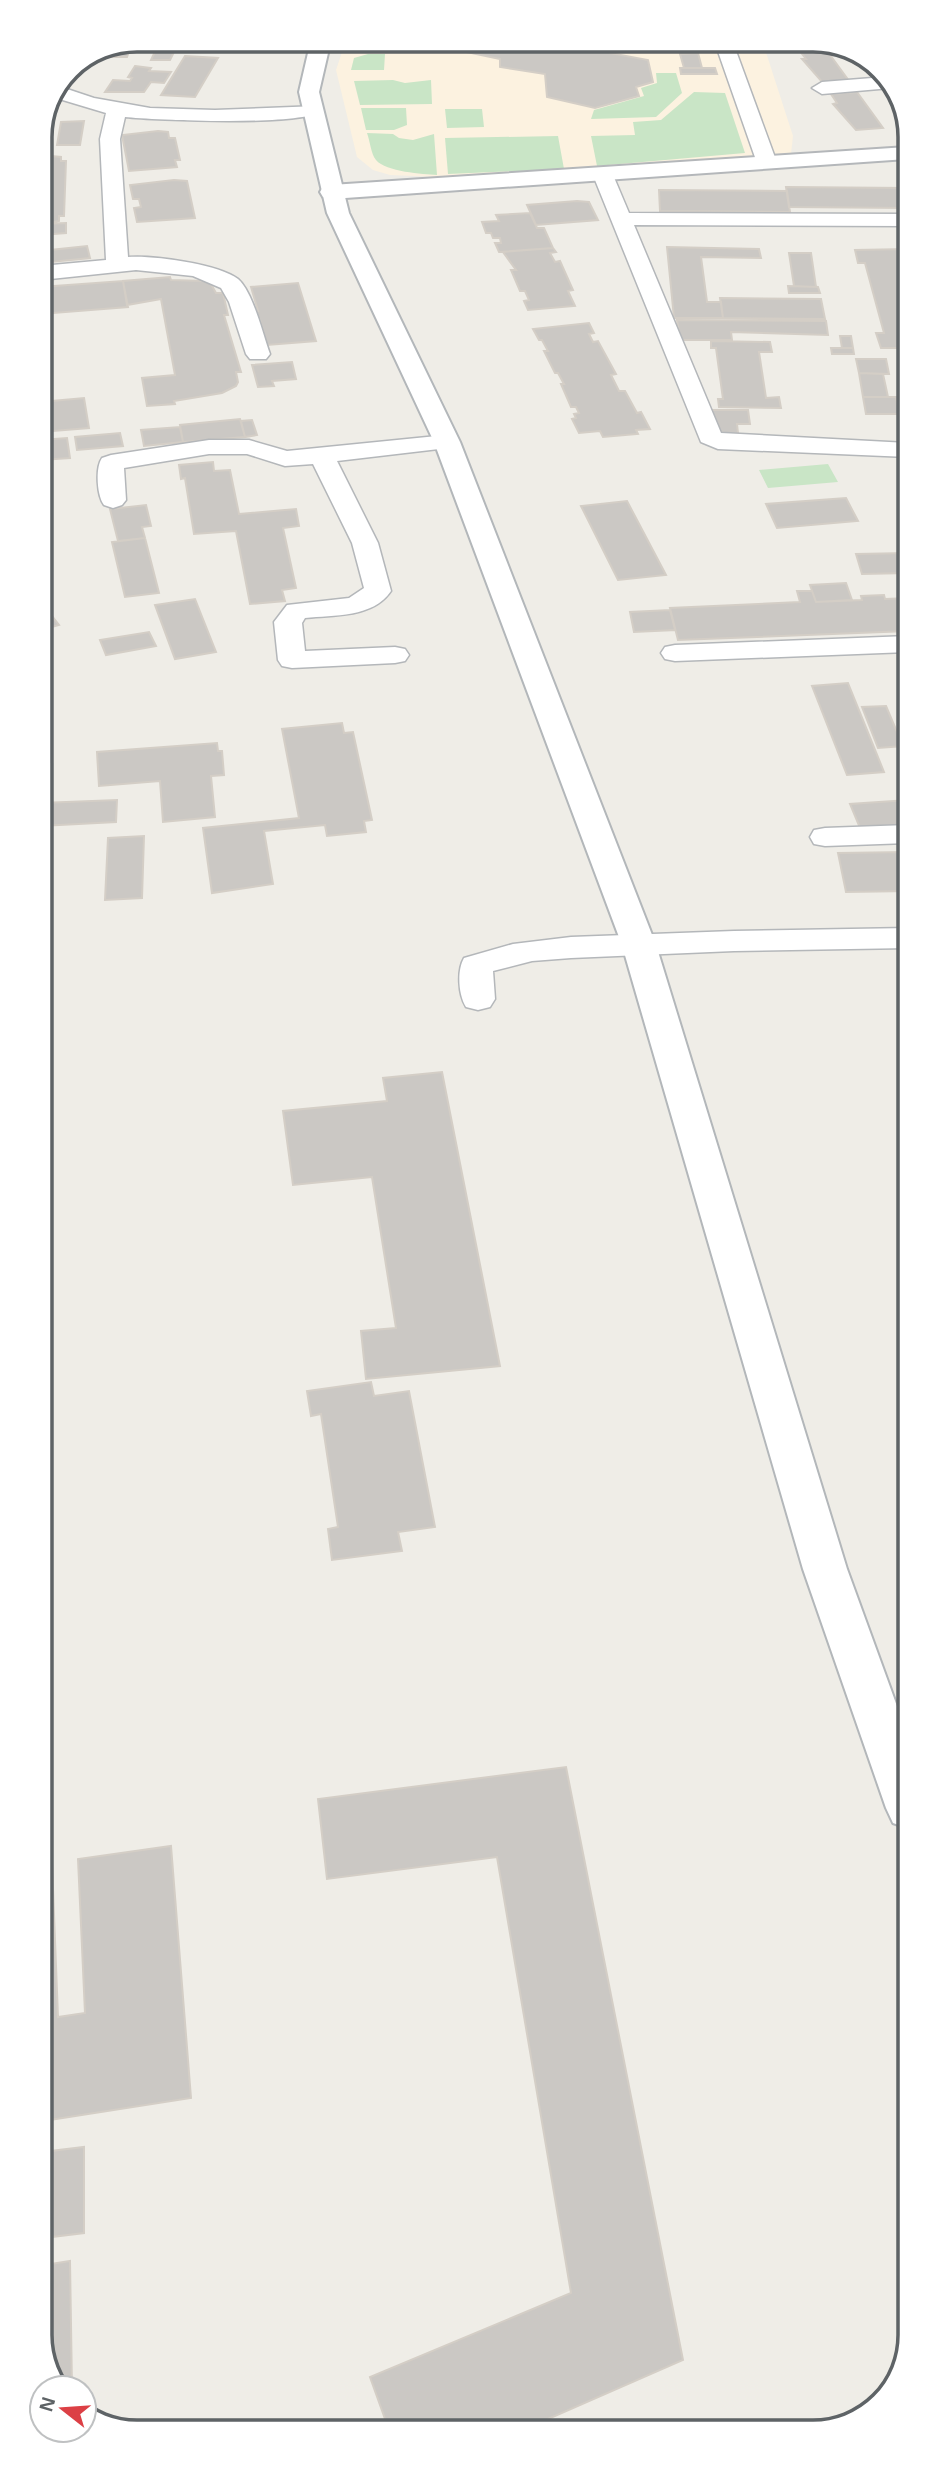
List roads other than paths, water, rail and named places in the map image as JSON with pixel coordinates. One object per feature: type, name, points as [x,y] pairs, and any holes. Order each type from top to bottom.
[{"type":"main road","points":[[318,53],[309,92],[311,110],[338,213],[447,442],[639,945],[825,1569],[898,1774]]},
{"type":"main road","points":[[331,192],[898,154]]},
{"type":"street","points":[[728,53],[767,163]]},
{"type":"street","points":[[822,88],[879,84]]},
{"type":"street","points":[[65,94],[117,110],[232,115],[311,110]]},
{"type":"street","points":[[117,110],[110,139],[117,265]]},
{"type":"street","points":[[603,175],[710,437],[718,442],[898,450]]},
{"type":"street","points":[[622,219],[898,220]]},
{"type":"street","points":[[53,272],[136,262],[197,270],[230,284],[240,302],[258,354]]},
{"type":"street","points":[[113,500],[111,463],[209,447],[249,447],[285,459],[447,442]]},
{"type":"street","points":[[322,456],[365,543],[377,591],[356,605],[297,611],[288,622],[292,660],[395,655]]},
{"type":"street","points":[[675,653],[898,645]]},
{"type":"street","points":[[825,838],[898,834]]},
{"type":"street","points":[[478,999],[476,965],[498,956],[569,948],[715,940],[898,938]]}]
